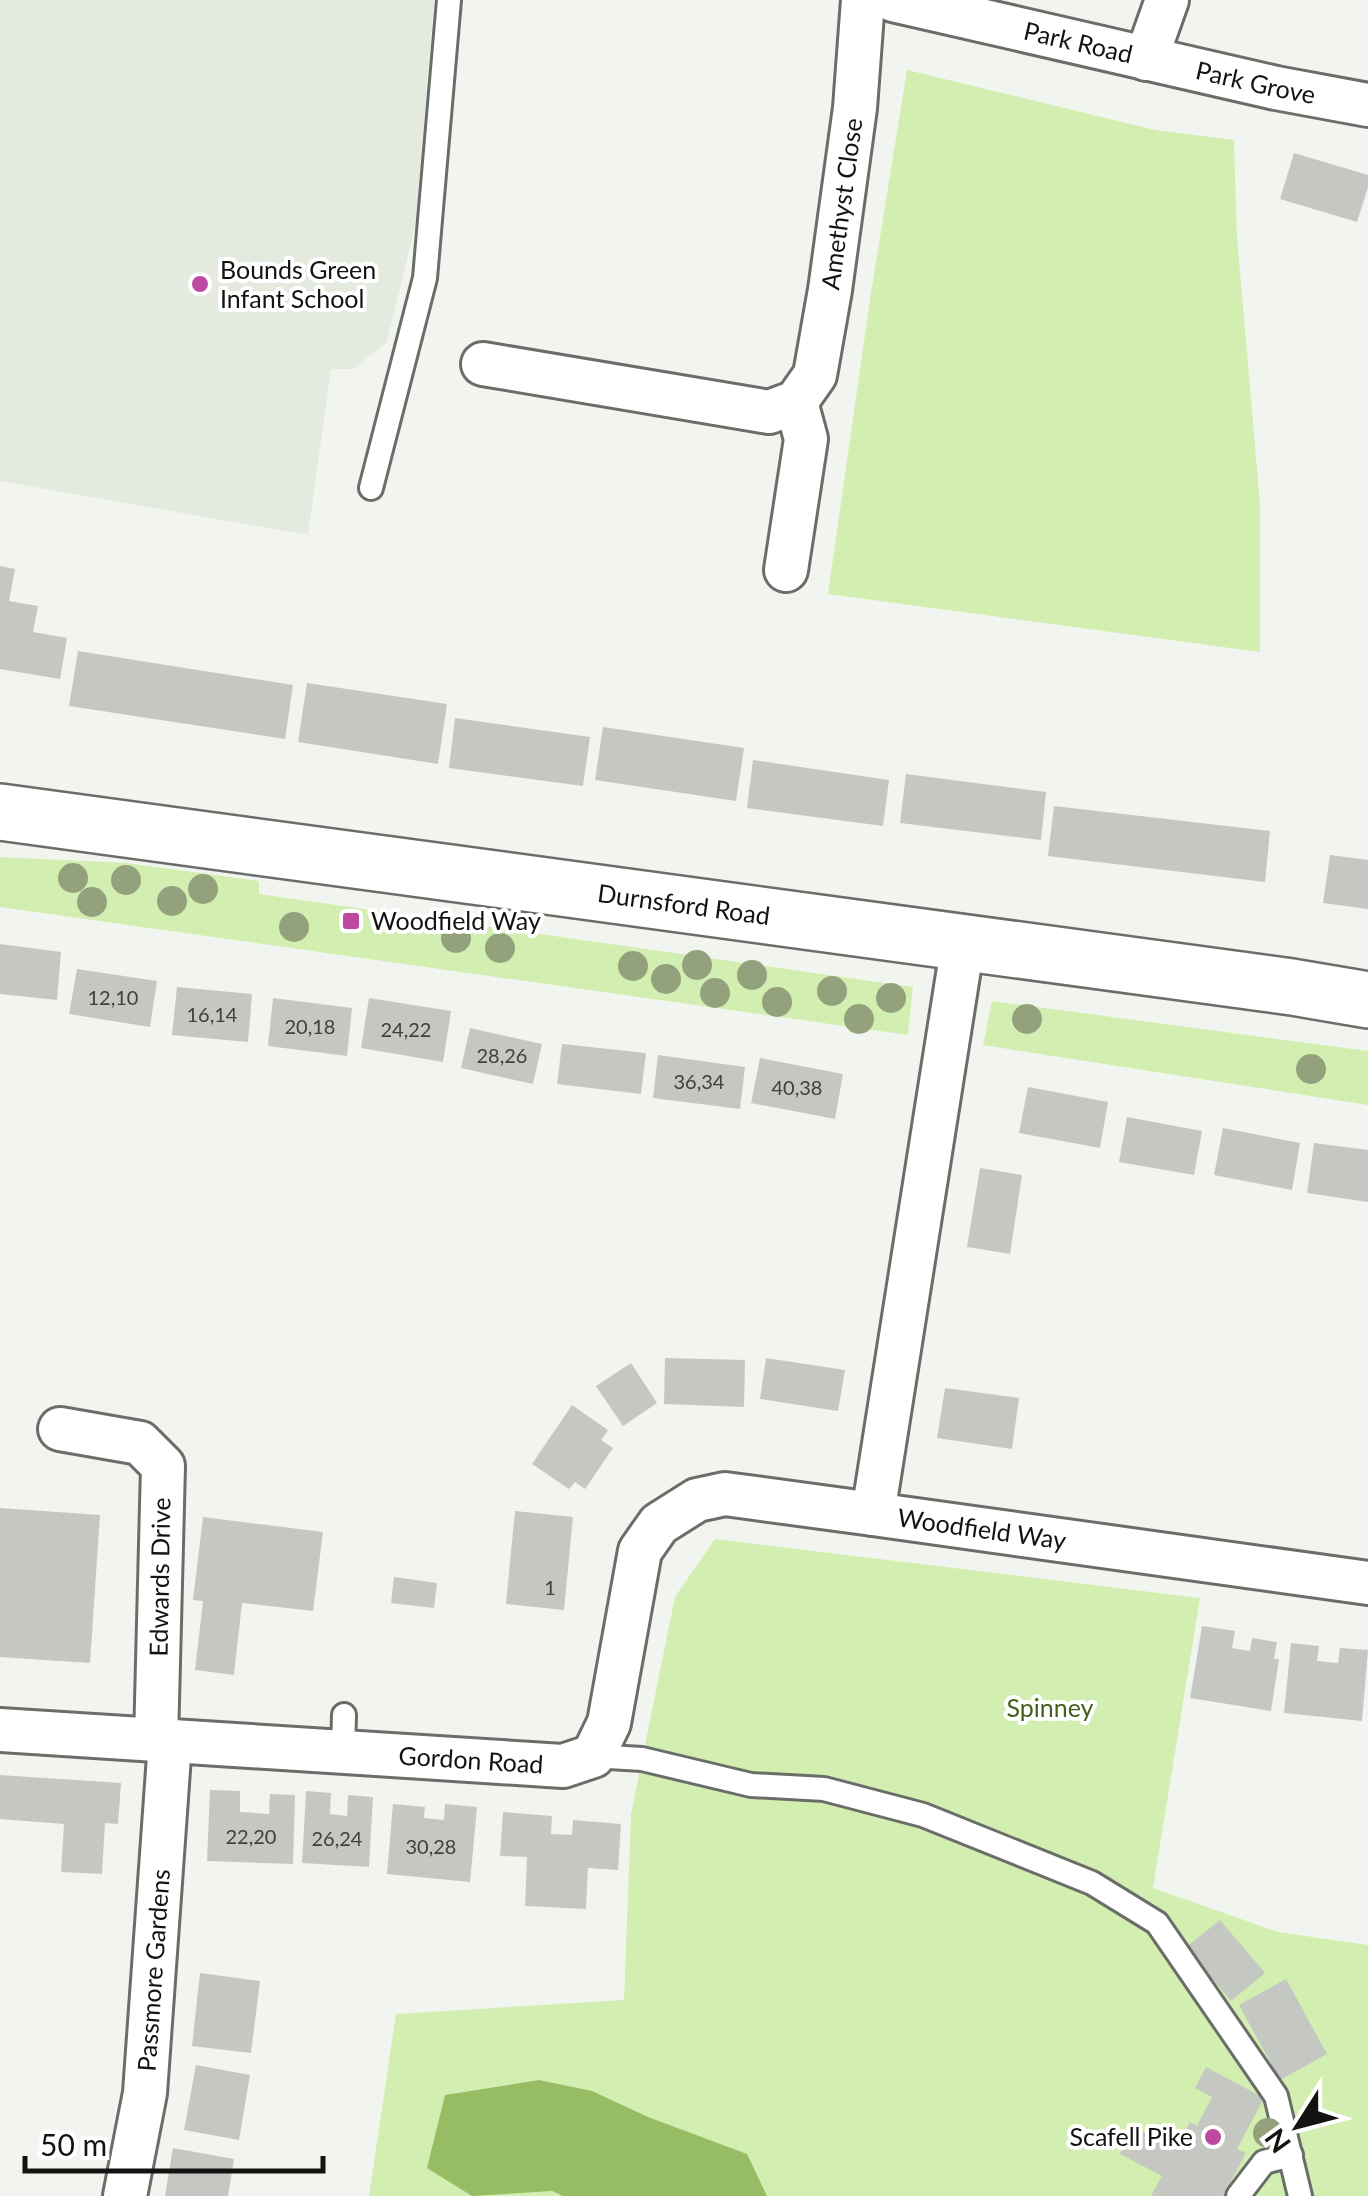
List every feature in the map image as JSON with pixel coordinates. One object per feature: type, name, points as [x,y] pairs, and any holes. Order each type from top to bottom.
[{"type":"main road","name":"Durnsford Road","points":[[0,812],[1368,1000]]},
{"type":"street","name":"Amethyst Close","points":[[796,402],[816,375],[855,108],[864,0]]},
{"type":"street","name":"Park Road","points":[[894,0],[1146,59]]},
{"type":"street","points":[[1146,59],[1167,0]]},
{"type":"street","name":"Park Grove","points":[[1146,59],[1276,88],[1367,102]]},
{"type":"street","points":[[483,364],[769,412],[796,402],[806,439],[786,570]]},
{"type":"street","name":"Woodfield Way","points":[[963,943],[873,1514],[1368,1583]]},
{"type":"street","name":"Edwards Drive","points":[[60,1429],[140,1443],[163,1466],[163,1741]]},
{"type":"street","points":[[594,1756],[609,1723],[640,1551],[659,1524],[697,1500],[724,1494],[873,1514]]},
{"type":"street","name":"Gordon Road","points":[[0,1730],[163,1741],[343,1733],[564,1766],[594,1756]]},
{"type":"street","name":"Passmore Gardens","points":[[125,2196],[144,2093],[163,1741]]},
{"type":"lane","points":[[371,488],[425,278],[448,0]]},
{"type":"lane","points":[[594,1756],[642,1760],[751,1785],[824,1788],[900,1808],[1092,1883],[1157,1923],[1276,2096],[1300,2196]]},
{"type":"lane","points":[[1238,2196],[1264,2162],[1291,2155]]},
{"type":"shaded area","name":"Bounds Green Infant School","points":[[0,0],[434,0],[415,226],[387,342],[353,369],[331,369],[308,535],[0,481]]},
{"type":"shaded area","points":[[539,2080],[592,2091],[648,2117],[747,2154],[767,2196],[563,2196],[552,2191],[472,2196],[427,2168],[445,2095]]},
{"type":"green space","points":[[907,70],[1155,130],[1234,140],[1237,236],[1260,504],[1260,652],[828,594]]},
{"type":"green space","points":[[0,857],[126,863],[259,881],[259,894],[913,987],[908,1035],[0,907]]},
{"type":"green space","points":[[992,1001],[1368,1051],[1368,1105],[983,1045]]},
{"type":"green space","name":"Spinney","points":[[715,1539],[1200,1598],[1153,1888],[1278,1932],[1368,1945],[1368,2196],[369,2196],[396,2014],[624,2000],[631,1814],[675,1597]]},
{"type":"building","points":[[1294,153],[1368,175],[1357,222],[1280,199]]},
{"type":"building","points":[[0,566],[15,569],[9,601],[38,606],[33,632],[67,638],[60,679],[0,669]]},
{"type":"building","points":[[78,651],[293,685],[285,739],[69,706]]},
{"type":"building","points":[[307,683],[447,704],[438,764],[298,742]]},
{"type":"building","points":[[455,718],[590,737],[583,786],[449,768]]},
{"type":"building","points":[[603,727],[744,748],[736,801],[595,780]]},
{"type":"building","points":[[753,760],[889,780],[883,826],[747,808]]},
{"type":"building","points":[[906,774],[1046,792],[1041,840],[900,823]]},
{"type":"building","points":[[1054,806],[1270,831],[1265,882],[1048,856]]},
{"type":"building","points":[[1330,855],[1368,860],[1368,909],[1323,903]]},
{"type":"building","points":[[0,944],[61,952],[57,1000],[0,994]]},
{"type":"building","points":[[77,969],[157,981],[150,1027],[69,1014]]},
{"type":"building","points":[[177,987],[252,994],[248,1042],[172,1035]]},
{"type":"building","points":[[273,998],[352,1008],[347,1056],[268,1046]]},
{"type":"building","points":[[369,998],[451,1011],[443,1062],[361,1048]]},
{"type":"building","points":[[470,1028],[542,1044],[533,1084],[461,1068]]},
{"type":"building","points":[[562,1044],[646,1053],[641,1094],[557,1084]]},
{"type":"building","points":[[658,1055],[745,1067],[740,1109],[653,1098]]},
{"type":"building","points":[[760,1058],[843,1074],[835,1119],[751,1103]]},
{"type":"building","points":[[1028,1087],[1108,1102],[1100,1148],[1019,1133]]},
{"type":"building","points":[[1127,1117],[1202,1131],[1194,1175],[1119,1162]]},
{"type":"building","points":[[1223,1128],[1300,1143],[1292,1190],[1214,1175]]},
{"type":"building","points":[[1314,1143],[1368,1150],[1368,1202],[1307,1193]]},
{"type":"building","points":[[980,1168],[1022,1175],[1010,1254],[967,1247]]},
{"type":"building","points":[[665,1358],[745,1360],[744,1407],[664,1404]]},
{"type":"building","points":[[766,1358],[845,1370],[838,1411],[760,1399]]},
{"type":"building","points":[[631,1363],[657,1403],[623,1426],[596,1386]]},
{"type":"building","points":[[945,1388],[1019,1398],[1012,1449],[937,1438]]},
{"type":"building","points":[[572,1405],[608,1430],[601,1440],[613,1448],[585,1489],[575,1482],[569,1489],[532,1464]]},
{"type":"building","points":[[0,1508],[100,1515],[90,1663],[0,1657]]},
{"type":"building","points":[[515,1511],[573,1517],[564,1610],[506,1604]]},
{"type":"building","points":[[203,1517],[323,1532],[313,1611],[242,1603],[234,1675],[195,1670],[203,1601],[193,1600]]},
{"type":"building","points":[[394,1577],[437,1583],[434,1608],[391,1603]]},
{"type":"building","points":[[1202,1626],[1235,1631],[1232,1648],[1250,1651],[1252,1638],[1277,1642],[1274,1659],[1279,1659],[1271,1711],[1190,1698]]},
{"type":"building","points":[[1291,1643],[1319,1646],[1317,1661],[1338,1663],[1340,1648],[1368,1650],[1362,1721],[1284,1713]]},
{"type":"building","points":[[0,1775],[121,1783],[118,1824],[105,1823],[102,1874],[61,1872],[64,1824],[0,1819]]},
{"type":"building","points":[[210,1790],[240,1791],[240,1812],[269,1814],[270,1794],[295,1795],[293,1864],[207,1861]]},
{"type":"building","points":[[306,1791],[331,1793],[330,1814],[347,1816],[348,1795],[373,1797],[369,1867],[302,1863]]},
{"type":"building","points":[[393,1804],[425,1807],[424,1818],[444,1820],[445,1804],[477,1807],[470,1882],[387,1874]]},
{"type":"building","points":[[503,1812],[552,1816],[551,1834],[572,1835],[573,1820],[621,1824],[618,1870],[588,1868],[586,1909],[525,1906],[527,1857],[500,1856]]},
{"type":"building","points":[[1220,1920],[1265,1973],[1231,2001],[1186,1947]]},
{"type":"building","points":[[200,1973],[260,1981],[251,2053],[192,2046]]},
{"type":"building","points":[[1286,1979],[1327,2054],[1280,2080],[1239,2005]]},
{"type":"building","points":[[196,2065],[250,2075],[239,2140],[184,2130]]},
{"type":"building","name":"Scafell Pike","points":[[1206,2067],[1264,2098],[1237,2149],[1246,2153],[1223,2196],[1151,2196],[1162,2176],[1120,2154],[1134,2127],[1176,2149],[1190,2122],[1197,2126],[1212,2097],[1195,2088]]},
{"type":"building","points":[[173,2148],[234,2159],[228,2196],[165,2196]]},
{"type":"place","name":"Bounds Green Infant School","points":[[200,284]]},
{"type":"place","name":"Woodfield Way","points":[[351,921]]},
{"type":"place","name":"Scafell Pike","points":[[1213,2137]]}]
